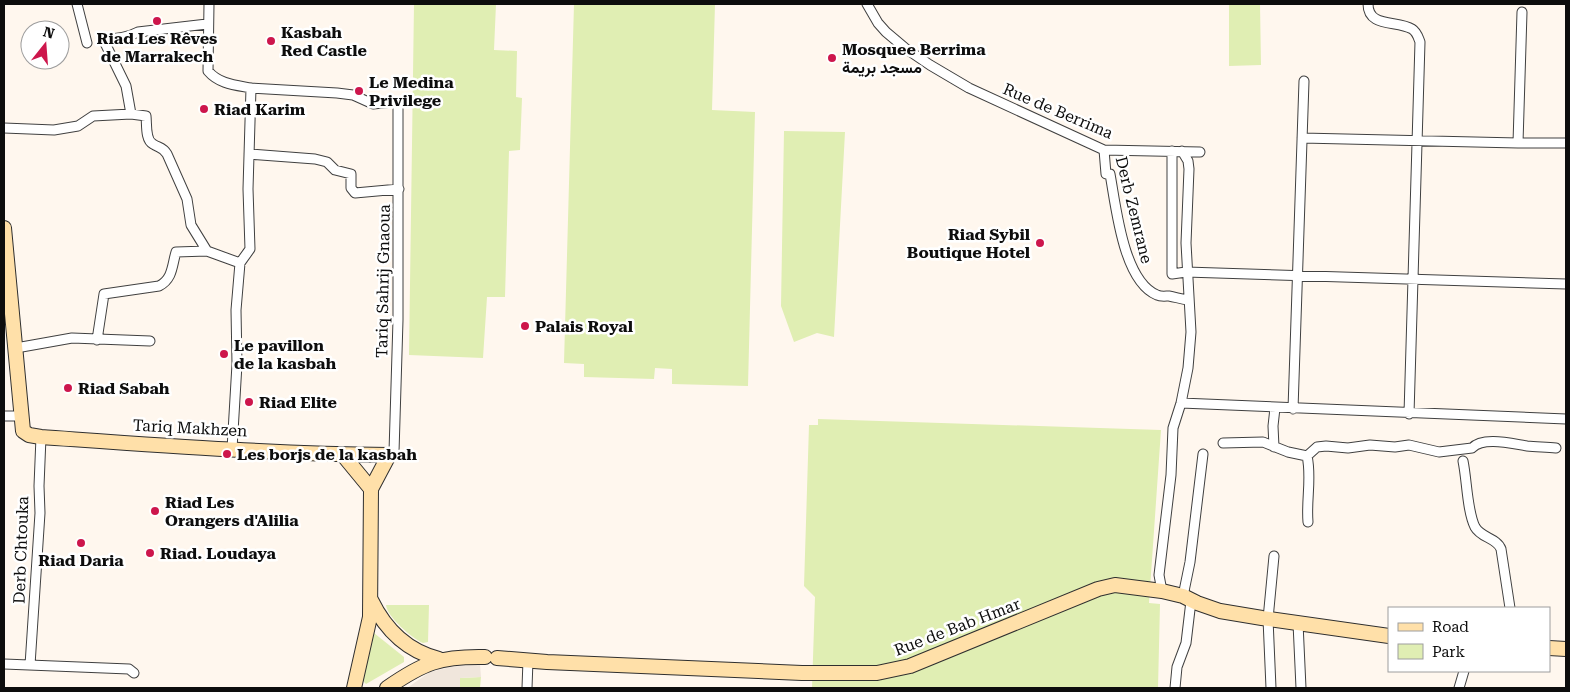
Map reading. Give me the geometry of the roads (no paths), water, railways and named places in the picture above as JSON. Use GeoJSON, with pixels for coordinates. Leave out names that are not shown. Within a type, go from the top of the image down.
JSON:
{"type":"FeatureCollection","features":[{"type":"Feature","properties":{"kind":"main road"},"geometry":{"type":"LineString","coordinates":[[4,228],[16,348],[20,416]]}},
{"type":"Feature","properties":{"kind":"main road","name":"Tariq Makhzen"},"geometry":{"type":"LineString","coordinates":[[20,416],[23,431],[29,435],[41,437],[343,455],[389,455]]}},
{"type":"Feature","properties":{"kind":"main road"},"geometry":{"type":"LineString","coordinates":[[343,455],[371,488]]}},
{"type":"Feature","properties":{"kind":"main road"},"geometry":{"type":"LineString","coordinates":[[354,688],[367,631],[371,600],[371,488],[389,455]]}},
{"type":"Feature","properties":{"kind":"main road","name":"Rue de Bab Hmar"},"geometry":{"type":"LineString","coordinates":[[439,659],[491,658],[802,673],[877,674],[910,666],[1098,589],[1115,585],[1162,591],[1220,611],[1388,636]]}},
{"type":"Feature","properties":{"kind":"main road"},"geometry":{"type":"LineString","coordinates":[[371,600],[382,621],[401,640],[419,652],[439,659]]}},
{"type":"Feature","properties":{"kind":"main road"},"geometry":{"type":"LineString","coordinates":[[1550,648],[1566,649]]}},
{"type":"Feature","properties":{"kind":"main road"},"geometry":{"type":"LineString","coordinates":[[387,688],[416,669],[439,659]]}},
{"type":"Feature","properties":{"kind":"street"},"geometry":{"type":"LineString","coordinates":[[77,4],[87,43]]}},
{"type":"Feature","properties":{"kind":"street"},"geometry":{"type":"LineString","coordinates":[[209,4],[207,24],[208,71],[214,78],[229,84],[251,88],[249,154],[250,249],[240,263],[236,310],[237,364],[232,449]]}},
{"type":"Feature","properties":{"kind":"street","name":"Rue de Berrima"},"geometry":{"type":"LineString","coordinates":[[867,4],[878,23],[886,32],[930,65],[969,88],[1104,150],[1200,152]]}},
{"type":"Feature","properties":{"kind":"street"},"geometry":{"type":"LineString","coordinates":[[1368,6],[1372,16],[1376,19],[1412,29],[1417,33],[1420,42],[1409,414]]}},
{"type":"Feature","properties":{"kind":"street"},"geometry":{"type":"LineString","coordinates":[[1518,143],[1522,12]]}},
{"type":"Feature","properties":{"kind":"street"},"geometry":{"type":"LineString","coordinates":[[131,114],[126,86],[103,39],[132,36],[138,32],[207,24]]}},
{"type":"Feature","properties":{"kind":"street"},"geometry":{"type":"LineString","coordinates":[[1293,408],[1304,81]]}},
{"type":"Feature","properties":{"kind":"street","name":"Tariq Sahrij Gnaoua"},"geometry":{"type":"LineString","coordinates":[[251,88],[343,93],[360,97],[373,104],[393,102],[398,105],[399,189],[394,452],[389,455]]}},
{"type":"Feature","properties":{"kind":"street"},"geometry":{"type":"LineString","coordinates":[[4,128],[54,130],[78,126],[93,116],[131,114],[146,116],[148,141],[163,149],[167,154],[186,199],[191,225],[206,251]]}},
{"type":"Feature","properties":{"kind":"street"},"geometry":{"type":"LineString","coordinates":[[1302,138],[1566,143]]}},
{"type":"Feature","properties":{"kind":"street","name":"Derb Zemrane"},"geometry":{"type":"LineString","coordinates":[[1104,150],[1106,174],[1110,174],[1118,217],[1129,261],[1134,272],[1141,282],[1158,295],[1188,300]]}},
{"type":"Feature","properties":{"kind":"street"},"geometry":{"type":"LineString","coordinates":[[1177,151],[1171,273],[1298,275],[1566,284]]}},
{"type":"Feature","properties":{"kind":"street"},"geometry":{"type":"LineString","coordinates":[[1162,591],[1159,575],[1171,475],[1173,428],[1181,403],[1189,359],[1190,332],[1186,272],[1189,169],[1188,161],[1177,151]]}},
{"type":"Feature","properties":{"kind":"street"},"geometry":{"type":"LineString","coordinates":[[249,154],[305,158],[327,162],[335,170],[351,174],[351,188],[355,193],[399,189]]}},
{"type":"Feature","properties":{"kind":"street"},"geometry":{"type":"LineString","coordinates":[[97,340],[104,294],[159,286],[166,282],[173,268],[176,252],[206,251],[240,263]]}},
{"type":"Feature","properties":{"kind":"street"},"geometry":{"type":"LineString","coordinates":[[16,348],[65,339],[150,341]]}},
{"type":"Feature","properties":{"kind":"street"},"geometry":{"type":"LineString","coordinates":[[1181,403],[1409,414],[1566,419]]}},
{"type":"Feature","properties":{"kind":"street"},"geometry":{"type":"LineString","coordinates":[[1274,408],[1274,447]]}},
{"type":"Feature","properties":{"kind":"street"},"geometry":{"type":"LineString","coordinates":[[4,416],[20,416]]}},
{"type":"Feature","properties":{"kind":"street","name":"Derb Chtouka"},"geometry":{"type":"LineString","coordinates":[[30,664],[40,513],[38,486],[41,437]]}},
{"type":"Feature","properties":{"kind":"street"},"geometry":{"type":"LineString","coordinates":[[1223,443],[1255,441],[1307,456]]}},
{"type":"Feature","properties":{"kind":"street"},"geometry":{"type":"LineString","coordinates":[[1307,456],[1317,447],[1326,446],[1348,448],[1370,445],[1396,447],[1409,445],[1439,452],[1472,448],[1482,442],[1501,442],[1556,448]]}},
{"type":"Feature","properties":{"kind":"street"},"geometry":{"type":"LineString","coordinates":[[1175,688],[1177,667],[1186,643],[1190,562],[1203,454]]}},
{"type":"Feature","properties":{"kind":"street"},"geometry":{"type":"LineString","coordinates":[[1307,456],[1309,464],[1308,522]]}},
{"type":"Feature","properties":{"kind":"street"},"geometry":{"type":"LineString","coordinates":[[1463,461],[1476,528],[1482,536],[1499,545],[1501,549],[1510,607]]}},
{"type":"Feature","properties":{"kind":"street"},"geometry":{"type":"LineString","coordinates":[[1271,688],[1268,619],[1274,556]]}},
{"type":"Feature","properties":{"kind":"street"},"geometry":{"type":"LineString","coordinates":[[1298,622],[1302,688]]}},
{"type":"Feature","properties":{"kind":"street"},"geometry":{"type":"LineString","coordinates":[[527,688],[528,660]]}},
{"type":"Feature","properties":{"kind":"street"},"geometry":{"type":"LineString","coordinates":[[4,664],[129,669],[134,672]]}},
{"type":"Feature","properties":{"kind":"street"},"geometry":{"type":"LineString","coordinates":[[1459,688],[1464,672]]}},
{"type":"Feature","properties":{"kind":"place","name":"Riad Les Rêves de Marrakech"},"geometry":{"type":"Point","coordinates":[157,21]}},
{"type":"Feature","properties":{"kind":"place","name":"Kasbah Red Castle"},"geometry":{"type":"Point","coordinates":[271,41]}},
{"type":"Feature","properties":{"kind":"place","name":"Mosquee Berrima مسجد بريمة"},"geometry":{"type":"Point","coordinates":[832,58]}},
{"type":"Feature","properties":{"kind":"place","name":"Le Medina Privilege"},"geometry":{"type":"Point","coordinates":[359,91]}},
{"type":"Feature","properties":{"kind":"place","name":"Riad Karim"},"geometry":{"type":"Point","coordinates":[204,109]}},
{"type":"Feature","properties":{"kind":"place","name":"Riad Sybil Boutique Hotel"},"geometry":{"type":"Point","coordinates":[1040,243]}},
{"type":"Feature","properties":{"kind":"place","name":"Palais Royal"},"geometry":{"type":"Point","coordinates":[525,326]}},
{"type":"Feature","properties":{"kind":"place","name":"Le pavillon de la kasbah"},"geometry":{"type":"Point","coordinates":[224,354]}},
{"type":"Feature","properties":{"kind":"place","name":"Riad Sabah"},"geometry":{"type":"Point","coordinates":[68,388]}},
{"type":"Feature","properties":{"kind":"place","name":"Riad Elite"},"geometry":{"type":"Point","coordinates":[249,402]}},
{"type":"Feature","properties":{"kind":"place","name":"Les borjs de la kasbah"},"geometry":{"type":"Point","coordinates":[227,454]}},
{"type":"Feature","properties":{"kind":"place","name":"Riad Les Orangers d'Alilia"},"geometry":{"type":"Point","coordinates":[155,511]}},
{"type":"Feature","properties":{"kind":"place","name":"Riad Daria"},"geometry":{"type":"Point","coordinates":[81,543]}},
{"type":"Feature","properties":{"kind":"place","name":"Riad. Loudaya"},"geometry":{"type":"Point","coordinates":[150,553]}}]}
